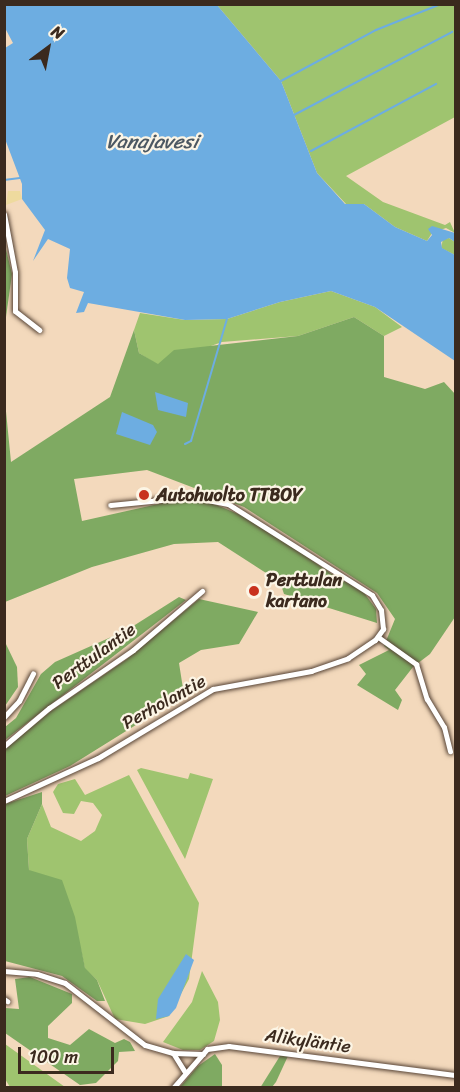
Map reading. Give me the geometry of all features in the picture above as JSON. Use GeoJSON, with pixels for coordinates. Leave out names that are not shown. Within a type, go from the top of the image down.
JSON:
{"type":"FeatureCollection","features":[{"type":"Feature","properties":{"kind":"street"},"geometry":{"type":"LineString","coordinates":[[4,214],[15,272],[15,311],[39,330]]}},
{"type":"Feature","properties":{"kind":"street"},"geometry":{"type":"LineString","coordinates":[[110,505],[191,497],[228,504],[362,587],[377,602],[382,620],[378,637],[416,664],[427,699],[444,727],[450,751]]}},
{"type":"Feature","properties":{"kind":"street","name":"Perttulantie"},"geometry":{"type":"LineString","coordinates":[[4,746],[49,708],[133,650],[202,591]]}},
{"type":"Feature","properties":{"kind":"street","name":"Perholantie"},"geometry":{"type":"LineString","coordinates":[[4,801],[98,758],[213,689],[311,671],[348,658],[378,637]]}},
{"type":"Feature","properties":{"kind":"street","name":"Perttulantie"},"geometry":{"type":"LineString","coordinates":[[4,717],[19,701],[33,673]]}},
{"type":"Feature","properties":{"kind":"street"},"geometry":{"type":"LineString","coordinates":[[4,971],[37,974],[65,983],[135,1039],[173,1053],[203,1054]]}},
{"type":"Feature","properties":{"kind":"street","name":"Alikyläntie"},"geometry":{"type":"LineString","coordinates":[[203,1054],[229,1046],[456,1075]]}},
{"type":"Feature","properties":{"kind":"street"},"geometry":{"type":"LineString","coordinates":[[173,1053],[185,1072]]}},
{"type":"Feature","properties":{"kind":"street"},"geometry":{"type":"LineString","coordinates":[[173,1088],[203,1054]]}},
{"type":"Feature","properties":{"kind":"green space"},"geometry":{"type":"Polygon","coordinates":[[[217,5],[455,5],[455,117],[346,176],[383,202],[445,225],[450,222],[455,233],[446,228],[432,233],[427,241],[395,227],[364,204],[346,204],[317,173],[281,81],[217,5]]]}},
{"type":"Feature","properties":{"kind":"green space"},"geometry":{"type":"Polygon","coordinates":[[[449,238],[455,242],[455,255],[441,248],[443,239],[449,238]]]}},
{"type":"Feature","properties":{"kind":"green space"},"geometry":{"type":"Polygon","coordinates":[[[4,245],[12,274],[5,324],[4,245]]]}},
{"type":"Feature","properties":{"kind":"green space"},"geometry":{"type":"Polygon","coordinates":[[[331,291],[375,307],[402,327],[384,336],[354,317],[298,336],[222,342],[158,365],[139,353],[134,330],[140,313],[185,320],[227,319],[280,302],[331,291]]]}},
{"type":"Feature","properties":{"kind":"green space"},"geometry":{"type":"Polygon","coordinates":[[[354,317],[384,336],[384,377],[425,389],[444,382],[455,394],[455,617],[430,654],[413,667],[395,690],[402,700],[398,710],[357,685],[366,674],[359,665],[389,650],[384,646],[395,619],[377,593],[244,507],[147,470],[74,479],[82,521],[176,500],[203,500],[257,522],[336,577],[362,590],[376,609],[377,623],[284,594],[280,582],[218,542],[174,544],[92,567],[5,602],[4,391],[11,462],[110,397],[134,330],[139,353],[158,364],[174,350],[298,336],[354,317]]]}},
{"type":"Feature","properties":{"kind":"green space"},"geometry":{"type":"Polygon","coordinates":[[[179,597],[186,600],[5,740],[5,727],[16,718],[41,674],[55,662],[127,630],[179,597]]]}},
{"type":"Feature","properties":{"kind":"green space"},"geometry":{"type":"Polygon","coordinates":[[[199,599],[258,612],[239,644],[201,650],[179,663],[184,695],[70,766],[5,796],[4,750],[51,711],[127,659],[199,599]]]}},
{"type":"Feature","properties":{"kind":"green space"},"geometry":{"type":"Polygon","coordinates":[[[4,640],[17,667],[18,687],[5,706],[4,640]]]}},
{"type":"Feature","properties":{"kind":"green space"},"geometry":{"type":"Polygon","coordinates":[[[141,768],[188,779],[190,773],[213,779],[185,859],[137,770],[141,768]]]}},
{"type":"Feature","properties":{"kind":"green space"},"geometry":{"type":"Polygon","coordinates":[[[129,775],[199,903],[189,979],[169,1016],[145,1024],[115,1019],[97,980],[85,969],[81,950],[29,870],[27,839],[42,804],[51,827],[81,841],[95,831],[102,815],[93,803],[81,801],[74,814],[63,813],[53,792],[58,784],[75,779],[85,795],[129,775]]]}},
{"type":"Feature","properties":{"kind":"green space"},"geometry":{"type":"Polygon","coordinates":[[[42,792],[42,804],[27,839],[29,870],[62,880],[75,917],[85,968],[97,980],[105,1001],[97,1001],[62,976],[5,961],[5,804],[42,792]]]}},
{"type":"Feature","properties":{"kind":"green space"},"geometry":{"type":"Polygon","coordinates":[[[202,971],[218,1002],[220,1020],[214,1041],[200,1050],[183,1050],[163,1042],[192,1002],[202,971]]]}},
{"type":"Feature","properties":{"kind":"green space"},"geometry":{"type":"Polygon","coordinates":[[[30,977],[72,994],[72,1003],[48,1026],[48,1038],[70,1045],[89,1029],[115,1043],[124,1039],[130,1042],[135,1051],[119,1052],[118,1061],[96,1083],[80,1085],[5,1033],[5,1008],[19,1009],[15,979],[30,977]]]}},
{"type":"Feature","properties":{"kind":"green space"},"geometry":{"type":"Polygon","coordinates":[[[4,1044],[65,1087],[10,1087],[5,1079],[4,1044]]]}},
{"type":"Feature","properties":{"kind":"green space"},"geometry":{"type":"Polygon","coordinates":[[[215,1054],[222,1065],[222,1087],[180,1087],[198,1066],[215,1054]]]}},
{"type":"Feature","properties":{"kind":"green space"},"geometry":{"type":"Polygon","coordinates":[[[280,1056],[288,1056],[276,1082],[272,1087],[260,1088],[280,1056]]]}},
{"type":"Feature","properties":{"kind":"sand"},"geometry":{"type":"Polygon","coordinates":[[[8,191],[20,191],[22,199],[6,205],[8,191]]]}},
{"type":"Feature","properties":{"kind":"water","name":"Vanajavesi"},"geometry":{"type":"Polygon","coordinates":[[[4,5],[217,5],[281,81],[317,173],[345,204],[364,204],[395,227],[427,241],[432,235],[428,229],[432,226],[455,233],[455,242],[449,238],[441,242],[442,248],[455,255],[455,361],[375,307],[331,291],[280,302],[227,319],[185,320],[88,303],[84,312],[76,313],[84,292],[70,288],[67,278],[70,249],[48,239],[33,261],[45,230],[22,199],[22,184],[5,139],[5,48],[13,43],[5,28],[4,5]]]}},
{"type":"Feature","properties":{"kind":"water"},"geometry":{"type":"Polygon","coordinates":[[[155,392],[188,403],[186,417],[158,410],[155,392]]]}},
{"type":"Feature","properties":{"kind":"water"},"geometry":{"type":"Polygon","coordinates":[[[122,412],[153,425],[157,432],[150,445],[116,434],[122,412]]]}},
{"type":"Feature","properties":{"kind":"water"},"geometry":{"type":"Polygon","coordinates":[[[186,954],[194,960],[176,1008],[169,1016],[156,1019],[158,999],[186,954]]]}},
{"type":"Feature","properties":{"kind":"waterway"},"geometry":{"type":"LineString","coordinates":[[281,81],[376,30],[441,4]]}},
{"type":"Feature","properties":{"kind":"waterway"},"geometry":{"type":"LineString","coordinates":[[292,116],[452,32]]}},
{"type":"Feature","properties":{"kind":"waterway"},"geometry":{"type":"LineString","coordinates":[[311,151],[436,84]]}},
{"type":"Feature","properties":{"kind":"waterway"},"geometry":{"type":"LineString","coordinates":[[4,180],[20,178]]}},
{"type":"Feature","properties":{"kind":"waterway"},"geometry":{"type":"LineString","coordinates":[[185,444],[191,441],[227,319]]}},
{"type":"Feature","properties":{"kind":"place","name":"Autohuolto TTBOY"},"geometry":{"type":"Point","coordinates":[144,495]}},
{"type":"Feature","properties":{"kind":"place","name":"Perttulan kartano"},"geometry":{"type":"Point","coordinates":[254,591]}}]}
